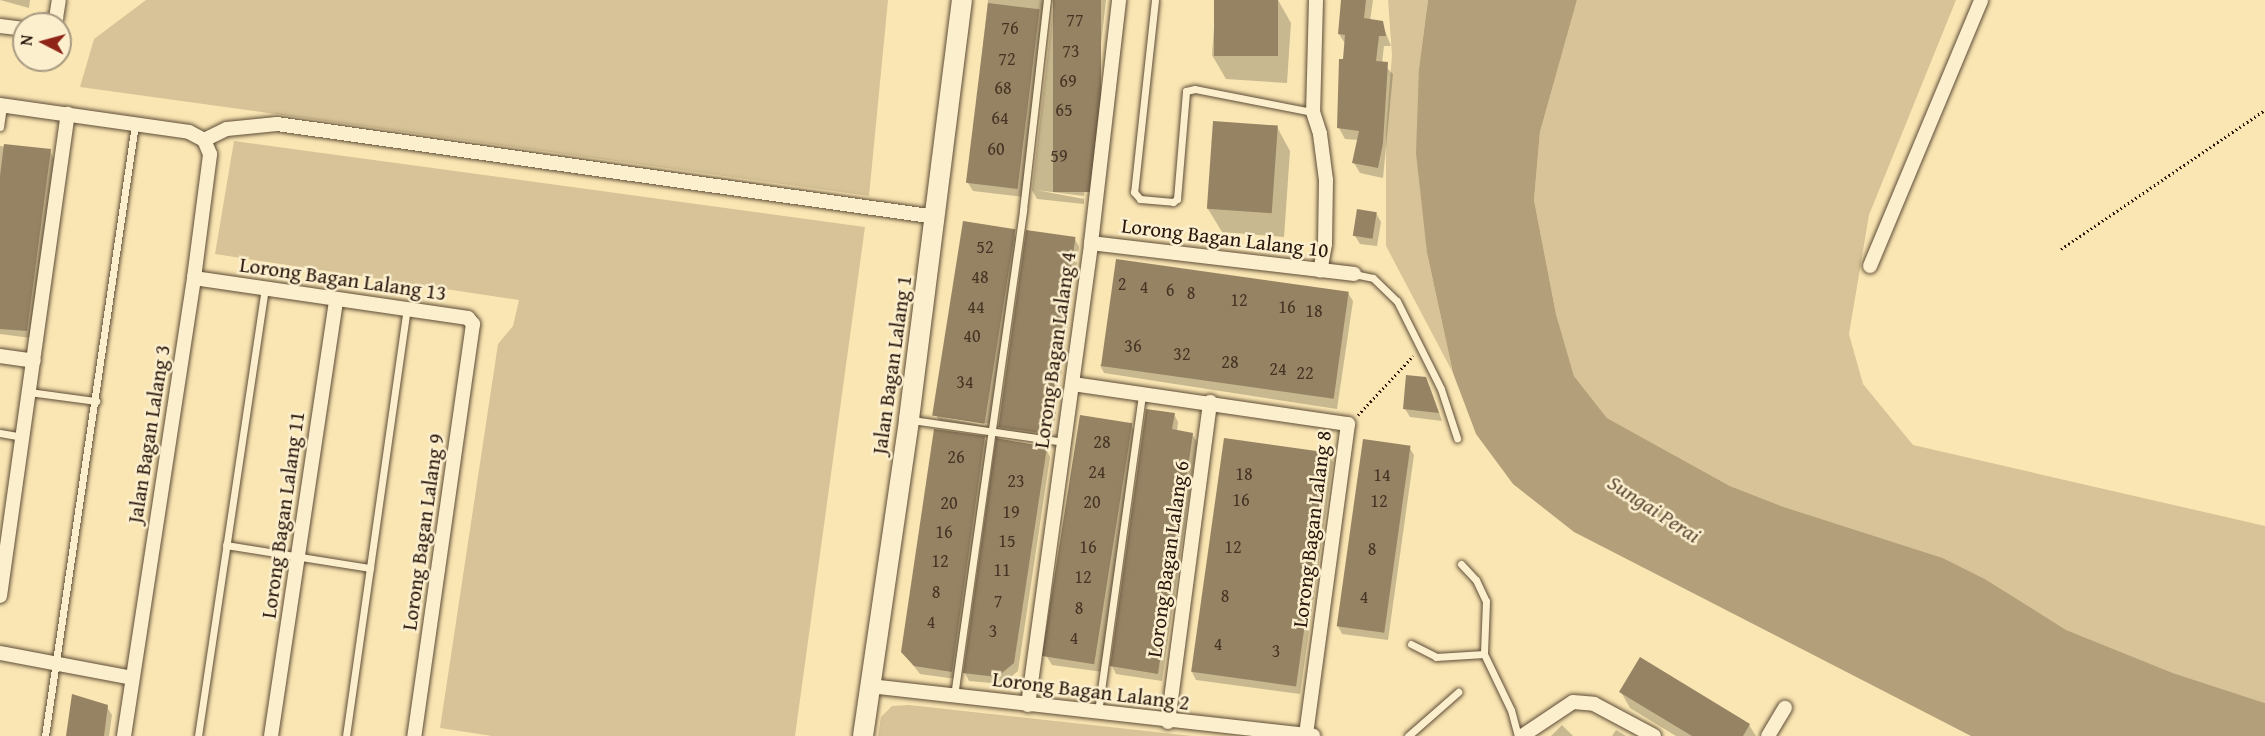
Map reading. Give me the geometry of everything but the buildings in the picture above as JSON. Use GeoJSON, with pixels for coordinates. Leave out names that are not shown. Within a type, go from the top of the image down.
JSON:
{"type":"FeatureCollection","features":[{"type":"Feature","properties":{"kind":"main road","name":"Jalan Bagan Lalang 1"},"geometry":{"type":"LineString","coordinates":[[863,736],[909,419],[962,0]]}},
{"type":"Feature","properties":{"kind":"street","name":"Lorong Bagan Lalang 4"},"geometry":{"type":"LineString","coordinates":[[1028,705],[1073,384],[1119,0]]}},
{"type":"Feature","properties":{"kind":"street"},"geometry":{"type":"LineString","coordinates":[[1316,0],[1313,112],[1320,134],[1326,180],[1325,244],[1320,271]]}},
{"type":"Feature","properties":{"kind":"street"},"geometry":{"type":"LineString","coordinates":[[1870,266],[1981,0]]}},
{"type":"Feature","properties":{"kind":"street"},"geometry":{"type":"LineString","coordinates":[[2,105],[189,132],[204,140],[227,129],[277,124],[936,217]]}},
{"type":"Feature","properties":{"kind":"street"},"geometry":{"type":"LineString","coordinates":[[0,596],[6,511],[22,437],[34,361],[68,114]]}},
{"type":"Feature","properties":{"kind":"street","name":"Jalan Bagan Lalang 3"},"geometry":{"type":"LineString","coordinates":[[124,736],[194,278],[210,154],[204,140]]}},
{"type":"Feature","properties":{"kind":"street","name":"Lorong Bagan Lalang 10"},"geometry":{"type":"LineString","coordinates":[[1091,243],[1354,274]]}},
{"type":"Feature","properties":{"kind":"street","name":"Lorong Bagan Lalang 13"},"geometry":{"type":"LineString","coordinates":[[194,278],[468,318],[474,334]]}},
{"type":"Feature","properties":{"kind":"street","name":"Lorong Bagan Lalang 11"},"geometry":{"type":"LineString","coordinates":[[271,736],[336,300]]}},
{"type":"Feature","properties":{"kind":"street","name":"Lorong Bagan Lalang 9"},"geometry":{"type":"LineString","coordinates":[[414,736],[474,334]]}},
{"type":"Feature","properties":{"kind":"street"},"geometry":{"type":"LineString","coordinates":[[0,356],[34,361]]}},
{"type":"Feature","properties":{"kind":"street","name":"Lorong Bagan Lalang 8"},"geometry":{"type":"LineString","coordinates":[[1073,384],[1210,402],[1348,424],[1309,735]]}},
{"type":"Feature","properties":{"kind":"street","name":"Lorong Bagan Lalang 6"},"geometry":{"type":"LineString","coordinates":[[1168,722],[1210,402]]}},
{"type":"Feature","properties":{"kind":"street"},"geometry":{"type":"LineString","coordinates":[[0,653],[132,678]]}},
{"type":"Feature","properties":{"kind":"street","name":"Lorong Bagan Lalang 2"},"geometry":{"type":"LineString","coordinates":[[870,686],[1168,722],[1309,735]]}},
{"type":"Feature","properties":{"kind":"street"},"geometry":{"type":"LineString","coordinates":[[1520,736],[1573,702],[1594,704],[1654,736]]}},
{"type":"Feature","properties":{"kind":"street"},"geometry":{"type":"LineString","coordinates":[[1768,736],[1785,708]]}},
{"type":"Feature","properties":{"kind":"lane"},"geometry":{"type":"LineString","coordinates":[[954,696],[1023,210],[1047,0]]}},
{"type":"Feature","properties":{"kind":"lane"},"geometry":{"type":"LineString","coordinates":[[1155,0],[1134,192],[1140,199],[1173,202],[1177,199],[1186,91],[1195,89],[1313,112]]}},
{"type":"Feature","properties":{"kind":"lane"},"geometry":{"type":"LineString","coordinates":[[0,127],[2,105]]}},
{"type":"Feature","properties":{"kind":"lane"},"geometry":{"type":"LineString","coordinates":[[45,736],[135,124]]}},
{"type":"Feature","properties":{"kind":"lane"},"geometry":{"type":"LineString","coordinates":[[1354,274],[1374,278],[1387,287],[1441,389],[1457,438]]}},
{"type":"Feature","properties":{"kind":"lane"},"geometry":{"type":"LineString","coordinates":[[198,736],[265,288]]}},
{"type":"Feature","properties":{"kind":"lane"},"geometry":{"type":"LineString","coordinates":[[346,736],[407,309]]}},
{"type":"Feature","properties":{"kind":"lane"},"geometry":{"type":"LineString","coordinates":[[29,392],[96,401]]}},
{"type":"Feature","properties":{"kind":"lane"},"geometry":{"type":"LineString","coordinates":[[1098,714],[1142,393]]}},
{"type":"Feature","properties":{"kind":"lane"},"geometry":{"type":"LineString","coordinates":[[909,419],[1064,442]]}},
{"type":"Feature","properties":{"kind":"lane"},"geometry":{"type":"LineString","coordinates":[[0,433],[22,437]]}},
{"type":"Feature","properties":{"kind":"lane"},"geometry":{"type":"LineString","coordinates":[[226,545],[370,568]]}},
{"type":"Feature","properties":{"kind":"lane"},"geometry":{"type":"LineString","coordinates":[[1461,564],[1476,580],[1486,602],[1484,654],[1511,710],[1520,736]]}},
{"type":"Feature","properties":{"kind":"lane"},"geometry":{"type":"LineString","coordinates":[[1411,645],[1436,657],[1484,654]]}},
{"type":"Feature","properties":{"kind":"lane"},"geometry":{"type":"LineString","coordinates":[[1408,736],[1458,692]]}},
{"type":"Feature","properties":{"kind":"path"},"geometry":{"type":"LineString","coordinates":[[2061,249],[2265,110]]}},
{"type":"Feature","properties":{"kind":"path"},"geometry":{"type":"LineString","coordinates":[[1348,424],[1400,374],[1419,349]]}},
{"type":"Feature","properties":{"kind":"shaded area"},"geometry":{"type":"Polygon","coordinates":[[[146,0],[888,0],[869,196],[80,87],[94,39],[146,0]]]}},
{"type":"Feature","properties":{"kind":"shaded area"},"geometry":{"type":"Polygon","coordinates":[[[1388,0],[1428,0],[1419,68],[1427,253],[1453,373],[1386,246],[1386,133],[1392,55],[1388,0]]]}},
{"type":"Feature","properties":{"kind":"shaded area"},"geometry":{"type":"Polygon","coordinates":[[[1577,0],[1956,0],[1869,215],[1849,334],[1863,384],[1913,445],[2265,526],[2265,703],[2173,673],[2065,630],[1985,579],[1943,558],[1781,506],[1730,486],[1607,418],[1574,376],[1556,314],[1534,200],[1540,132],[1577,0]]]}},
{"type":"Feature","properties":{"kind":"shaded area"},"geometry":{"type":"Polygon","coordinates":[[[234,141],[865,227],[795,736],[492,736],[440,728],[498,344],[513,326],[519,300],[215,254],[234,141]]]}},
{"type":"Feature","properties":{"kind":"shaded area"},"geometry":{"type":"Polygon","coordinates":[[[909,705],[1192,736],[878,736],[881,717],[892,706],[909,705]]]}},
{"type":"Feature","properties":{"kind":"water","name":"Sungai Perai"},"geometry":{"type":"Polygon","coordinates":[[[1428,0],[1577,0],[1540,132],[1534,200],[1556,314],[1574,376],[1607,418],[1730,486],[1781,506],[1943,558],[1985,579],[2066,630],[2173,673],[2265,703],[2265,736],[1971,736],[1574,532],[1513,484],[1476,434],[1453,373],[1427,253],[1416,153],[1419,68],[1428,0]]]}}]}
